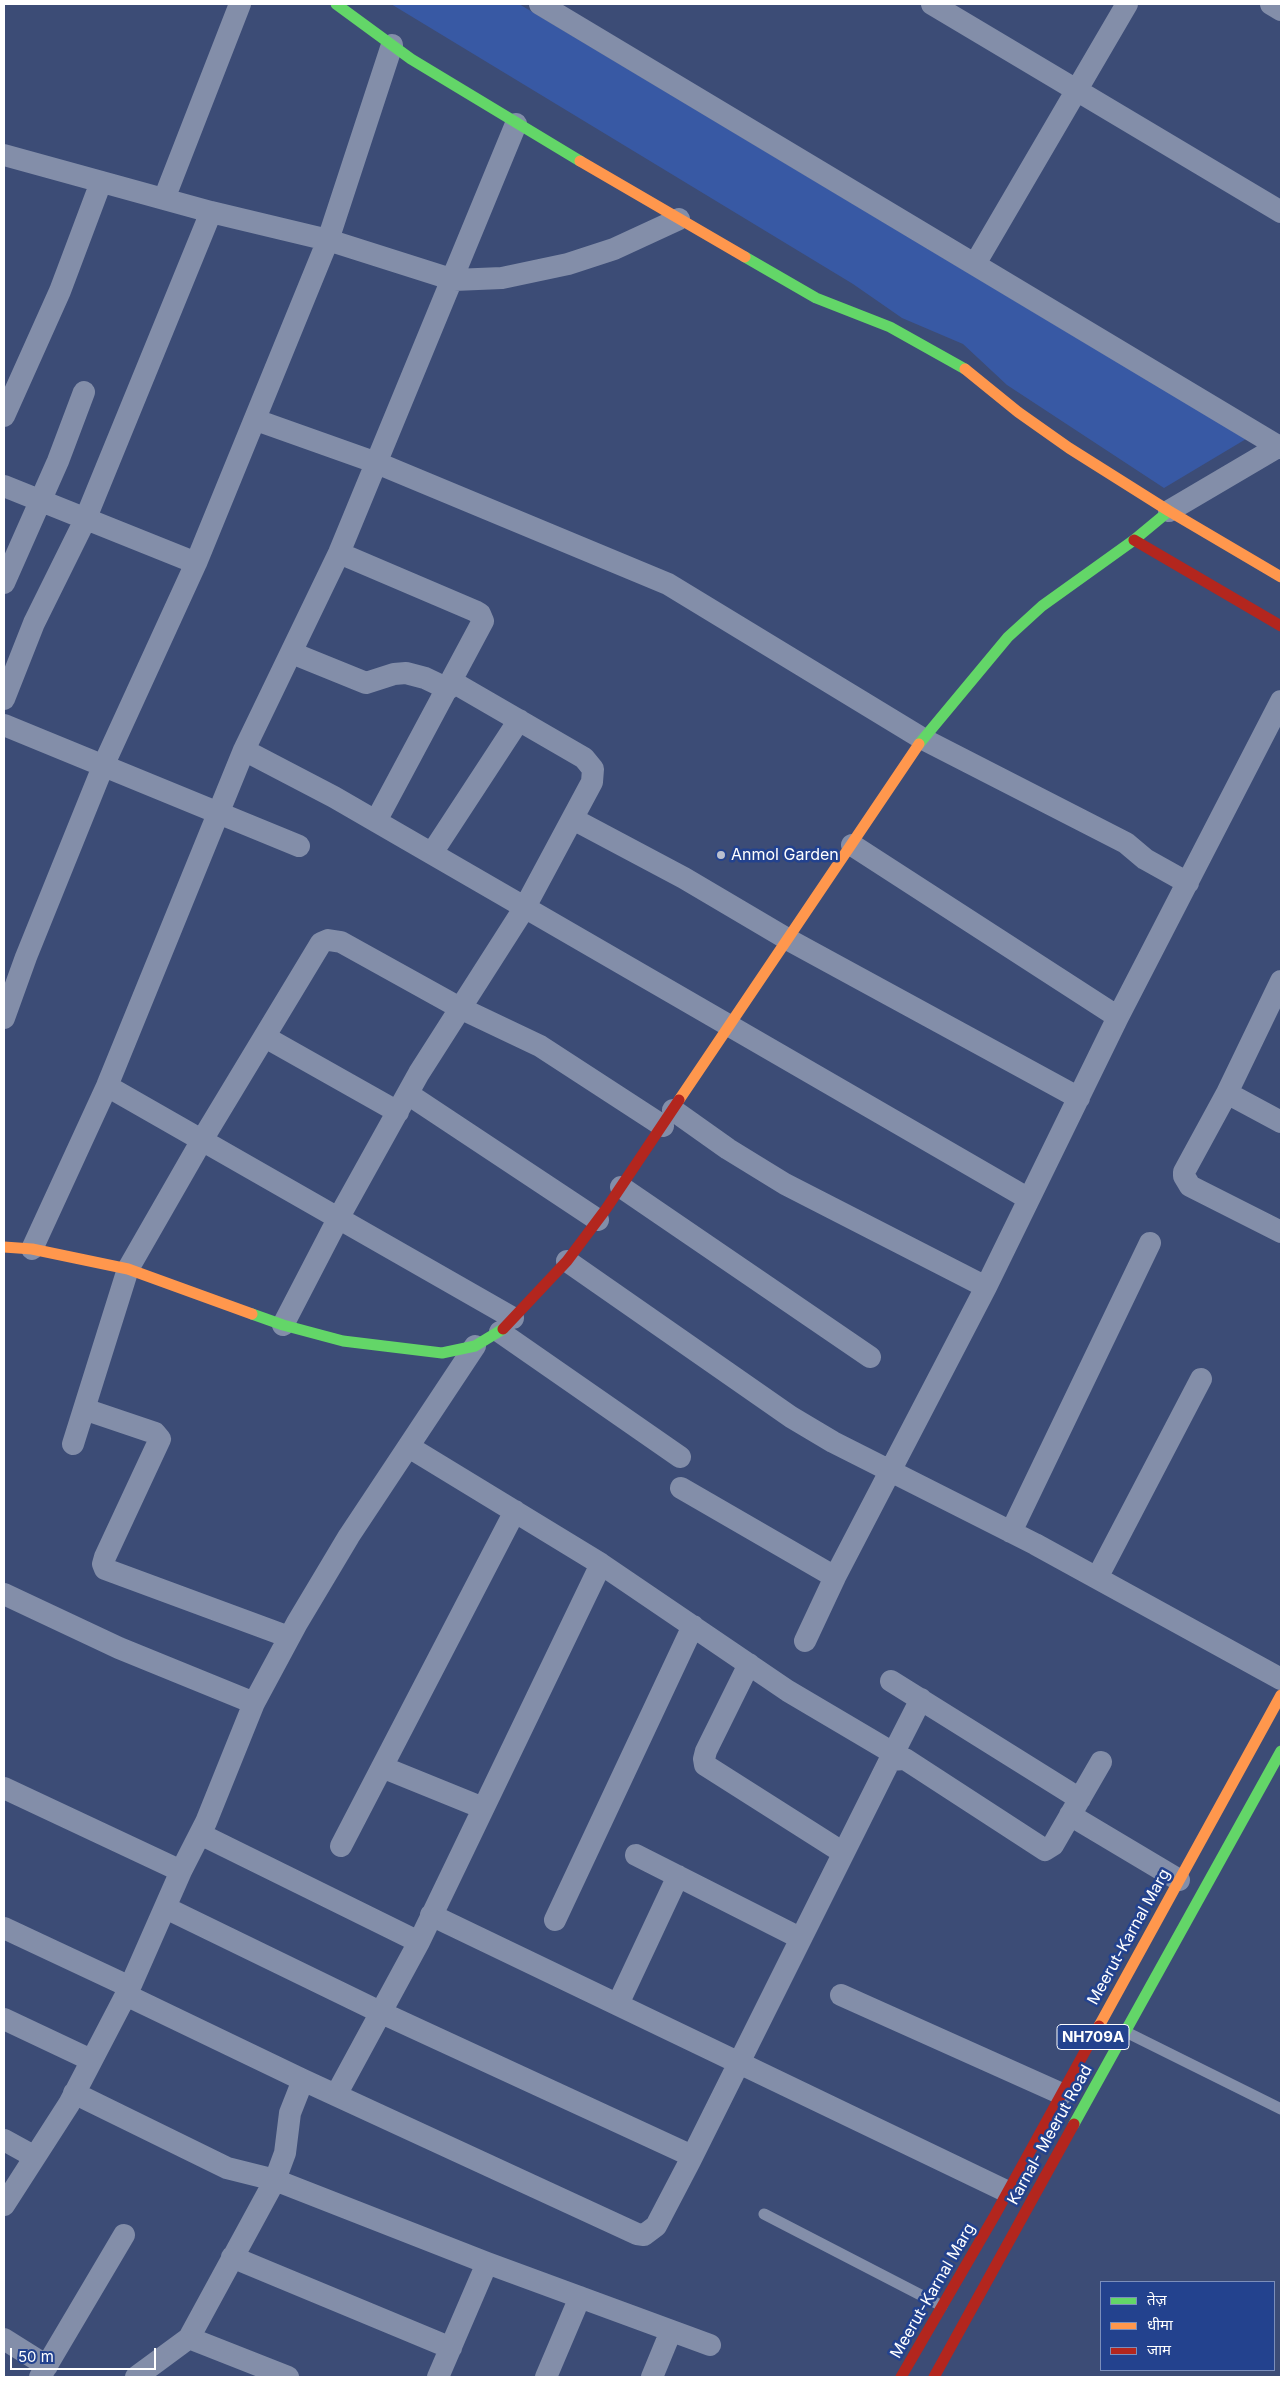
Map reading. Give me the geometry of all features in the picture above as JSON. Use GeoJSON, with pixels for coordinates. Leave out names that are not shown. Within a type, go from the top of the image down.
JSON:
{"type":"FeatureCollection","features":[{"type":"Feature","properties":{"kind":"main road"},"geometry":{"type":"LineString","coordinates":[[336,4],[392,45],[516,124],[679,219],[816,298],[890,327],[949,358],[1032,422],[1169,511],[1281,577]]}},
{"type":"Feature","properties":{"kind":"main road"},"geometry":{"type":"LineString","coordinates":[[4,1247],[32,1249],[128,1269],[283,1324],[343,1341],[442,1353],[476,1346],[507,1325],[567,1261],[598,1220],[923,738],[1008,637],[1042,606],[1134,540],[1169,511]]}},
{"type":"Feature","properties":{"kind":"main road"},"geometry":{"type":"LineString","coordinates":[[1134,540],[1281,626]]}},
{"type":"Feature","properties":{"kind":"main road","name":"Meerut-Karnal Marg"},"geometry":{"type":"LineString","coordinates":[[901,2377],[1008,2192],[1281,1695]]}},
{"type":"Feature","properties":{"kind":"main road","name":"Karnal- Meerut Road"},"geometry":{"type":"LineString","coordinates":[[934,2377],[1281,1753]]}},
{"type":"Feature","properties":{"kind":"street"},"geometry":{"type":"LineString","coordinates":[[164,200],[240,4]]}},
{"type":"Feature","properties":{"kind":"street"},"geometry":{"type":"LineString","coordinates":[[540,4],[1280,447],[1169,511]]}},
{"type":"Feature","properties":{"kind":"street"},"geometry":{"type":"LineString","coordinates":[[932,4],[955,10],[1076,90],[1281,212]]}},
{"type":"Feature","properties":{"kind":"street"},"geometry":{"type":"LineString","coordinates":[[975,264],[1126,4]]}},
{"type":"Feature","properties":{"kind":"street"},"geometry":{"type":"LineString","coordinates":[[1271,4],[1281,10]]}},
{"type":"Feature","properties":{"kind":"street"},"geometry":{"type":"LineString","coordinates":[[4,1018],[30,947],[104,764],[196,563],[328,240],[392,45]]}},
{"type":"Feature","properties":{"kind":"street"},"geometry":{"type":"LineString","coordinates":[[32,1249],[107,1086],[244,750],[339,553],[454,280],[516,124]]}},
{"type":"Feature","properties":{"kind":"street"},"geometry":{"type":"LineString","coordinates":[[4,155],[164,200],[328,240],[454,280],[502,278],[568,264],[607,252],[679,219]]}},
{"type":"Feature","properties":{"kind":"street"},"geometry":{"type":"LineString","coordinates":[[4,416],[60,291],[101,182]]}},
{"type":"Feature","properties":{"kind":"street"},"geometry":{"type":"LineString","coordinates":[[4,699],[34,623],[85,520],[211,212]]}},
{"type":"Feature","properties":{"kind":"street"},"geometry":{"type":"LineString","coordinates":[[4,583],[41,500],[84,392]]}},
{"type":"Feature","properties":{"kind":"street"},"geometry":{"type":"LineString","coordinates":[[256,420],[377,463],[668,584],[923,738],[1126,843],[1145,860],[1188,883]]}},
{"type":"Feature","properties":{"kind":"street"},"geometry":{"type":"LineString","coordinates":[[4,486],[196,563]]}},
{"type":"Feature","properties":{"kind":"street"},"geometry":{"type":"LineString","coordinates":[[339,553],[480,614],[483,621],[376,821]]}},
{"type":"Feature","properties":{"kind":"street"},"geometry":{"type":"LineString","coordinates":[[283,1324],[338,1217],[403,1103],[524,906],[573,819],[592,782],[594,774],[590,762],[519,720],[450,685],[406,673],[394,674],[366,683],[292,653]]}},
{"type":"Feature","properties":{"kind":"street"},"geometry":{"type":"LineString","coordinates":[[805,1641],[835,1577],[892,1472],[986,1286],[1118,1017],[1281,701]]}},
{"type":"Feature","properties":{"kind":"street"},"geometry":{"type":"LineString","coordinates":[[432,853],[519,720]]}},
{"type":"Feature","properties":{"kind":"street"},"geometry":{"type":"LineString","coordinates":[[4,725],[104,764],[299,846]]}},
{"type":"Feature","properties":{"kind":"street"},"geometry":{"type":"LineString","coordinates":[[244,750],[432,853],[1029,1200]]}},
{"type":"Feature","properties":{"kind":"street"},"geometry":{"type":"LineString","coordinates":[[573,819],[684,878],[788,940],[802,945],[1079,1098]]}},
{"type":"Feature","properties":{"kind":"street"},"geometry":{"type":"LineString","coordinates":[[852,845],[1118,1017]]}},
{"type":"Feature","properties":{"kind":"street"},"geometry":{"type":"LineString","coordinates":[[73,1444],[128,1269],[202,1140],[317,949],[328,940],[341,942],[460,1008],[540,1046],[668,1118],[728,1149],[785,1184],[986,1286]]}},
{"type":"Feature","properties":{"kind":"street"},"geometry":{"type":"LineString","coordinates":[[1281,981],[1227,1093],[1184,1172],[1186,1181],[1190,1186],[1281,1232]]}},
{"type":"Feature","properties":{"kind":"street"},"geometry":{"type":"LineString","coordinates":[[265,1037],[403,1103],[598,1220]]}},
{"type":"Feature","properties":{"kind":"street"},"geometry":{"type":"LineString","coordinates":[[107,1086],[338,1217],[507,1325],[680,1457]]}},
{"type":"Feature","properties":{"kind":"street"},"geometry":{"type":"LineString","coordinates":[[1227,1093],[1281,1122]]}},
{"type":"Feature","properties":{"kind":"street"},"geometry":{"type":"LineString","coordinates":[[622,1187],[870,1357]]}},
{"type":"Feature","properties":{"kind":"street"},"geometry":{"type":"LineString","coordinates":[[1010,1532],[1150,1243]]}},
{"type":"Feature","properties":{"kind":"street"},"geometry":{"type":"LineString","coordinates":[[567,1261],[791,1417],[833,1442],[1097,1578],[1281,1679]]}},
{"type":"Feature","properties":{"kind":"street"},"geometry":{"type":"LineString","coordinates":[[4,2205],[74,2093],[128,1991],[200,1834],[254,1703],[289,1638],[349,1536],[476,1346]]}},
{"type":"Feature","properties":{"kind":"street"},"geometry":{"type":"LineString","coordinates":[[1097,1578],[1202,1379]]}},
{"type":"Feature","properties":{"kind":"street"},"geometry":{"type":"LineString","coordinates":[[84,1408],[155,1433],[160,1439],[105,1557],[104,1569],[289,1638]]}},
{"type":"Feature","properties":{"kind":"street"},"geometry":{"type":"LineString","coordinates":[[409,1447],[601,1564],[788,1691],[891,1756],[904,1759],[1045,1850],[1053,1845],[1101,1762]]}},
{"type":"Feature","properties":{"kind":"street"},"geometry":{"type":"LineString","coordinates":[[681,1488],[835,1577]]}},
{"type":"Feature","properties":{"kind":"street"},"geometry":{"type":"LineString","coordinates":[[341,1846],[515,1511]]}},
{"type":"Feature","properties":{"kind":"street"},"geometry":{"type":"LineString","coordinates":[[336,2095],[419,1942],[601,1564]]}},
{"type":"Feature","properties":{"kind":"street"},"geometry":{"type":"LineString","coordinates":[[4,1594],[119,1648],[254,1703]]}},
{"type":"Feature","properties":{"kind":"street"},"geometry":{"type":"LineString","coordinates":[[554,1920],[693,1626]]}},
{"type":"Feature","properties":{"kind":"street"},"geometry":{"type":"LineString","coordinates":[[749,1664],[706,1751],[704,1758],[706,1765],[842,1852]]}},
{"type":"Feature","properties":{"kind":"street"},"geometry":{"type":"LineString","coordinates":[[892,1681],[921,1699],[1180,1880]]}},
{"type":"Feature","properties":{"kind":"street"},"geometry":{"type":"LineString","coordinates":[[4,1928],[303,2080],[637,2234],[649,2233],[656,2226],[740,2062],[842,1852],[921,1699]]}},
{"type":"Feature","properties":{"kind":"street"},"geometry":{"type":"LineString","coordinates":[[382,1767],[483,1808]]}},
{"type":"Feature","properties":{"kind":"street"},"geometry":{"type":"LineString","coordinates":[[4,1788],[182,1871]]}},
{"type":"Feature","properties":{"kind":"street"},"geometry":{"type":"LineString","coordinates":[[200,1834],[419,1942]]}},
{"type":"Feature","properties":{"kind":"street"},"geometry":{"type":"LineString","coordinates":[[636,1855],[800,1938]]}},
{"type":"Feature","properties":{"kind":"street"},"geometry":{"type":"LineString","coordinates":[[618,2004],[678,1876]]}},
{"type":"Feature","properties":{"kind":"street"},"geometry":{"type":"LineString","coordinates":[[166,1908],[382,2012],[692,2156]]}},
{"type":"Feature","properties":{"kind":"street"},"geometry":{"type":"LineString","coordinates":[[431,1915],[1008,2192]]}},
{"type":"Feature","properties":{"kind":"street"},"geometry":{"type":"LineString","coordinates":[[841,1995],[1062,2094]]}},
{"type":"Feature","properties":{"kind":"street"},"geometry":{"type":"LineString","coordinates":[[4,2019],[92,2060]]}},
{"type":"Feature","properties":{"kind":"street"},"geometry":{"type":"LineString","coordinates":[[136,2377],[189,2338],[275,2180],[285,2153],[290,2113],[303,2080]]}},
{"type":"Feature","properties":{"kind":"street"},"geometry":{"type":"LineString","coordinates":[[74,2093],[227,2168],[275,2180],[487,2263],[710,2346]]}},
{"type":"Feature","properties":{"kind":"street"},"geometry":{"type":"LineString","coordinates":[[4,2140],[35,2158]]}},
{"type":"Feature","properties":{"kind":"street"},"geometry":{"type":"LineString","coordinates":[[4,2339],[44,2372],[124,2235]]}},
{"type":"Feature","properties":{"kind":"street"},"geometry":{"type":"LineString","coordinates":[[232,2257],[451,2348]]}},
{"type":"Feature","properties":{"kind":"street"},"geometry":{"type":"LineString","coordinates":[[438,2377],[487,2263]]}},
{"type":"Feature","properties":{"kind":"street"},"geometry":{"type":"LineString","coordinates":[[546,2377],[580,2297]]}},
{"type":"Feature","properties":{"kind":"street"},"geometry":{"type":"LineString","coordinates":[[652,2377],[671,2331]]}},
{"type":"Feature","properties":{"kind":"street"},"geometry":{"type":"LineString","coordinates":[[189,2338],[288,2377]]}},
{"type":"Feature","properties":{"kind":"lane"},"geometry":{"type":"LineString","coordinates":[[1126,2032],[1281,2109]]}},
{"type":"Feature","properties":{"kind":"lane"},"geometry":{"type":"LineString","coordinates":[[764,2214],[942,2306]]}},
{"type":"Feature","properties":{"kind":"shaded area"},"geometry":{"type":"Polygon","coordinates":[[[391,4],[519,4],[1246,439],[1164,488],[1007,385],[963,344],[902,318],[853,284],[391,4]]]}},
{"type":"Feature","properties":{"kind":"traffic: fast"},"geometry":{"type":"LineString","coordinates":[[336,4],[411,59],[580,161]]}},
{"type":"Feature","properties":{"kind":"traffic: fast"},"geometry":{"type":"LineString","coordinates":[[745,257],[816,298],[890,327],[965,369]]}},
{"type":"Feature","properties":{"kind":"traffic: fast"},"geometry":{"type":"LineString","coordinates":[[919,744],[1008,637],[1042,606],[1134,540],[1169,511]]}},
{"type":"Feature","properties":{"kind":"traffic: fast"},"geometry":{"type":"LineString","coordinates":[[252,1314],[283,1325],[343,1341],[442,1353],[475,1346],[503,1329]]}},
{"type":"Feature","properties":{"kind":"traffic: fast"},"geometry":{"type":"LineString","coordinates":[[1074,2124],[1281,1751]]}},
{"type":"Feature","properties":{"kind":"traffic: slow"},"geometry":{"type":"LineString","coordinates":[[580,161],[745,257]]}},
{"type":"Feature","properties":{"kind":"traffic: slow"},"geometry":{"type":"LineString","coordinates":[[965,369],[1018,412],[1069,448],[1169,511],[1281,577]]}},
{"type":"Feature","properties":{"kind":"traffic: slow"},"geometry":{"type":"LineString","coordinates":[[679,1100],[919,744]]}},
{"type":"Feature","properties":{"kind":"traffic: slow"},"geometry":{"type":"LineString","coordinates":[[4,1247],[32,1249],[128,1269],[252,1314]]}},
{"type":"Feature","properties":{"kind":"traffic: slow"},"geometry":{"type":"LineString","coordinates":[[1099,2026],[1281,1695]]}},
{"type":"Feature","properties":{"kind":"traffic: jam"},"geometry":{"type":"LineString","coordinates":[[1134,540],[1281,626]]}},
{"type":"Feature","properties":{"kind":"traffic: jam"},"geometry":{"type":"LineString","coordinates":[[503,1329],[567,1261],[606,1209],[679,1100]]}},
{"type":"Feature","properties":{"kind":"traffic: jam"},"geometry":{"type":"LineString","coordinates":[[901,2377],[995,2215],[1099,2026]]}},
{"type":"Feature","properties":{"kind":"traffic: jam"},"geometry":{"type":"LineString","coordinates":[[934,2377],[1074,2124]]}},
{"type":"Feature","properties":{"kind":"place","name":"Anmol Garden"},"geometry":{"type":"Point","coordinates":[721,855]}}]}
